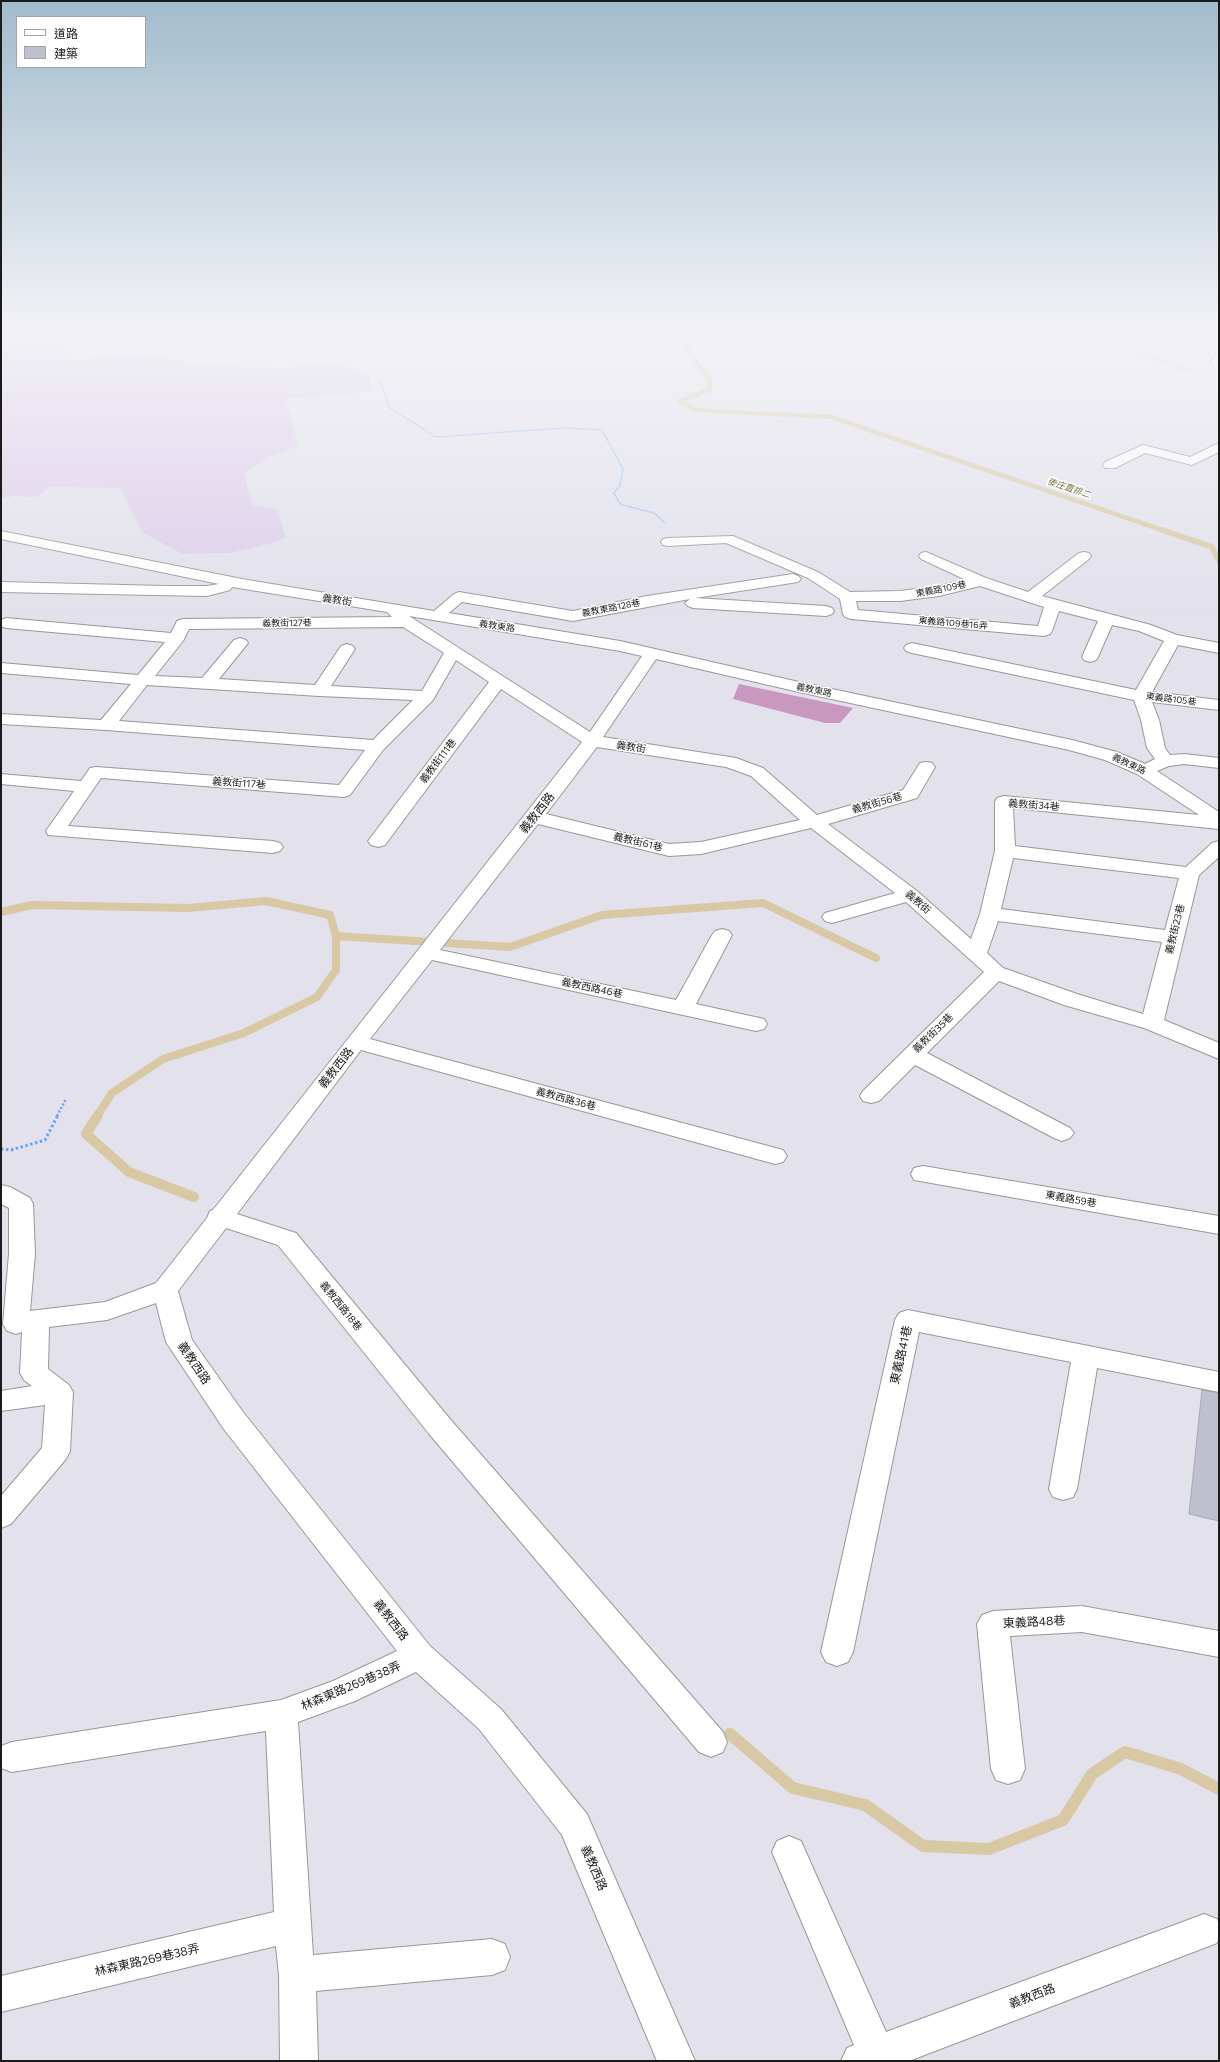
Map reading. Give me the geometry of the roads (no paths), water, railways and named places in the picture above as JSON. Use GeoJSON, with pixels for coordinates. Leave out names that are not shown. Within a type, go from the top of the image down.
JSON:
{"type":"FeatureCollection","features":[{"type":"Feature","properties":{"kind":"street"},"geometry":{"type":"LineString","coordinates":[[1110,465],[1142,449],[1192,461],[1219,447]]}},
{"type":"Feature","properties":{"kind":"street","name":"義教街"},"geometry":{"type":"LineString","coordinates":[[1,535],[242,584],[392,609],[406,622],[499,680],[592,741],[730,762],[756,772],[814,822],[910,895],[996,972],[1072,1000],[1152,1024],[1202,1043],[1219,1052]]}},
{"type":"Feature","properties":{"kind":"street"},"geometry":{"type":"LineString","coordinates":[[668,542],[728,539],[813,575],[848,597]]}},
{"type":"Feature","properties":{"kind":"street"},"geometry":{"type":"LineString","coordinates":[[926,556],[981,581],[1053,605],[1145,628],[1173,639],[1219,648]]}},
{"type":"Feature","properties":{"kind":"street"},"geometry":{"type":"LineString","coordinates":[[1031,597],[1084,556]]}},
{"type":"Feature","properties":{"kind":"street","name":"義教東路128巷"},"geometry":{"type":"LineString","coordinates":[[438,616],[459,597],[573,616],[647,601],[793,579]]}},
{"type":"Feature","properties":{"kind":"street","name":"東義路109巷"},"geometry":{"type":"LineString","coordinates":[[848,597],[900,596],[939,591],[981,581]]}},
{"type":"Feature","properties":{"kind":"street"},"geometry":{"type":"LineString","coordinates":[[1,586],[207,591],[242,584]]}},
{"type":"Feature","properties":{"kind":"street","name":"東義路109巷16弄"},"geometry":{"type":"LineString","coordinates":[[848,597],[851,614],[1044,631],[1053,605]]}},
{"type":"Feature","properties":{"kind":"street"},"geometry":{"type":"LineString","coordinates":[[647,601],[826,611]]}},
{"type":"Feature","properties":{"kind":"street","name":"義教東路"},"geometry":{"type":"LineString","coordinates":[[392,609],[652,653],[799,687],[1072,745],[1111,756],[1143,770],[1219,820]]}},
{"type":"Feature","properties":{"kind":"street"},"geometry":{"type":"LineString","coordinates":[[1090,657],[1107,619]]}},
{"type":"Feature","properties":{"kind":"street","name":"義教街127巷"},"geometry":{"type":"LineString","coordinates":[[106,725],[177,638],[183,624],[406,622]]}},
{"type":"Feature","properties":{"kind":"street"},"geometry":{"type":"LineString","coordinates":[[6,623],[177,638]]}},
{"type":"Feature","properties":{"kind":"street","name":"東義路105巷"},"geometry":{"type":"LineString","coordinates":[[1173,639],[1141,696],[1219,705]]}},
{"type":"Feature","properties":{"kind":"street"},"geometry":{"type":"LineString","coordinates":[[207,683],[240,643]]}},
{"type":"Feature","properties":{"kind":"street"},"geometry":{"type":"LineString","coordinates":[[912,648],[1141,696],[1150,720],[1156,748],[1165,761]]}},
{"type":"Feature","properties":{"kind":"street"},"geometry":{"type":"LineString","coordinates":[[320,691],[347,649]]}},
{"type":"Feature","properties":{"kind":"street","name":"義教街117巷"},"geometry":{"type":"LineString","coordinates":[[273,847],[55,831],[96,772],[344,791],[377,746],[427,696],[452,652]]}},
{"type":"Feature","properties":{"kind":"street","name":"義教西路"},"geometry":{"type":"LineString","coordinates":[[652,653],[592,741],[534,817],[219,1217],[165,1290],[179,1342],[233,1420],[419,1656],[490,1719],[575,1825],[676,2061]]}},
{"type":"Feature","properties":{"kind":"street"},"geometry":{"type":"LineString","coordinates":[[1,668],[143,680],[427,696]]}},
{"type":"Feature","properties":{"kind":"street","name":"義教街111巷"},"geometry":{"type":"LineString","coordinates":[[378,841],[499,680]]}},
{"type":"Feature","properties":{"kind":"street"},"geometry":{"type":"LineString","coordinates":[[1,719],[106,725],[377,746]]}},
{"type":"Feature","properties":{"kind":"street"},"geometry":{"type":"LineString","coordinates":[[1143,770],[1165,761],[1184,759],[1219,763]]}},
{"type":"Feature","properties":{"kind":"street","name":"義教街56巷"},"geometry":{"type":"LineString","coordinates":[[814,822],[910,794],[926,766]]}},
{"type":"Feature","properties":{"kind":"street"},"geometry":{"type":"LineString","coordinates":[[1,780],[86,787]]}},
{"type":"Feature","properties":{"kind":"street","name":"義教街34巷"},"geometry":{"type":"LineString","coordinates":[[976,954],[990,914],[1005,850],[1004,802],[1219,823]]}},
{"type":"Feature","properties":{"kind":"street","name":"義教街61巷"},"geometry":{"type":"LineString","coordinates":[[534,817],[669,850],[701,848],[814,822]]}},
{"type":"Feature","properties":{"kind":"street"},"geometry":{"type":"LineString","coordinates":[[1005,850],[1190,873],[1219,847]]}},
{"type":"Feature","properties":{"kind":"street","name":"義教街23巷"},"geometry":{"type":"LineString","coordinates":[[1152,1024],[1190,873]]}},
{"type":"Feature","properties":{"kind":"street"},"geometry":{"type":"LineString","coordinates":[[832,917],[910,895]]}},
{"type":"Feature","properties":{"kind":"street"},"geometry":{"type":"LineString","coordinates":[[990,914],[1173,937]]}},
{"type":"Feature","properties":{"kind":"street"},"geometry":{"type":"LineString","coordinates":[[683,1008],[722,935]]}},
{"type":"Feature","properties":{"kind":"street","name":"義教西路46巷"},"geometry":{"type":"LineString","coordinates":[[427,953],[756,1024]]}},
{"type":"Feature","properties":{"kind":"street","name":"義教街35巷"},"geometry":{"type":"LineString","coordinates":[[871,1096],[996,972]]}},
{"type":"Feature","properties":{"kind":"street","name":"義教西路36巷"},"geometry":{"type":"LineString","coordinates":[[356,1042],[775,1156]]}},
{"type":"Feature","properties":{"kind":"street"},"geometry":{"type":"LineString","coordinates":[[912,1054],[1062,1133]]}},
{"type":"Feature","properties":{"kind":"street","name":"東義路59巷"},"geometry":{"type":"LineString","coordinates":[[922,1174],[1219,1225]]}},
{"type":"Feature","properties":{"kind":"street"},"geometry":{"type":"LineString","coordinates":[[1,1193],[21,1204],[22,1254],[18,1323],[34,1373],[59,1392]]}},
{"type":"Feature","properties":{"kind":"street","name":"義教西路18巷"},"geometry":{"type":"LineString","coordinates":[[219,1217],[287,1239],[440,1427],[711,1742]]}},
{"type":"Feature","properties":{"kind":"street"},"geometry":{"type":"LineString","coordinates":[[18,1323],[107,1311],[165,1290]]}},
{"type":"Feature","properties":{"kind":"street","name":"東義路41巷"},"geometry":{"type":"LineString","coordinates":[[837,1652],[908,1320],[1219,1382]]}},
{"type":"Feature","properties":{"kind":"street"},"geometry":{"type":"LineString","coordinates":[[1063,1489],[1086,1355]]}},
{"type":"Feature","properties":{"kind":"street"},"geometry":{"type":"LineString","coordinates":[[1,1401],[59,1392]]}},
{"type":"Feature","properties":{"kind":"street"},"geometry":{"type":"LineString","coordinates":[[1,1516],[56,1451],[59,1392]]}},
{"type":"Feature","properties":{"kind":"street","name":"東義路48巷"},"geometry":{"type":"LineString","coordinates":[[1008,1769],[994,1624],[1082,1619],[1219,1644]]}},
{"type":"Feature","properties":{"kind":"street","name":"林森東路269巷38弄"},"geometry":{"type":"LineString","coordinates":[[12,1757],[281,1714],[344,1691],[419,1656]]}},
{"type":"Feature","properties":{"kind":"street"},"geometry":{"type":"LineString","coordinates":[[281,1714],[292,1925],[297,1975],[299,2061]]}},
{"type":"Feature","properties":{"kind":"street"},"geometry":{"type":"LineString","coordinates":[[789,1852],[868,2058]]}},
{"type":"Feature","properties":{"kind":"street","name":"林森東路269巷38弄"},"geometry":{"type":"LineString","coordinates":[[1,1994],[292,1925]]}},
{"type":"Feature","properties":{"kind":"street","name":"義教西路"},"geometry":{"type":"LineString","coordinates":[[868,2058],[1204,1931]]}},
{"type":"Feature","properties":{"kind":"street"},"geometry":{"type":"LineString","coordinates":[[297,1975],[492,1957]]}},
{"type":"Feature","properties":{"kind":"waterway","name":"後庄直排二"},"geometry":{"type":"LineString","coordinates":[[852,424],[1165,531]]}},
{"type":"Feature","properties":{"kind":"waterway","name":"後庄直排二"},"geometry":{"type":"LineString","coordinates":[[1162,530],[1212,547],[1219,561]]}},
{"type":"Feature","properties":{"kind":"waterway"},"geometry":{"type":"LineString","coordinates":[[1,912],[32,905],[188,908],[266,901],[330,915],[336,936]]}},
{"type":"Feature","properties":{"kind":"waterway"},"geometry":{"type":"LineString","coordinates":[[336,936],[510,947],[602,915],[763,903],[876,958]]}},
{"type":"Feature","properties":{"kind":"waterway"},"geometry":{"type":"LineString","coordinates":[[97,1116],[112,1093],[163,1059],[244,1033],[317,997],[336,970],[336,936]]}},
{"type":"Feature","properties":{"kind":"waterway"},"geometry":{"type":"LineString","coordinates":[[98,1115],[86,1134],[129,1172],[194,1197]]}},
{"type":"Feature","properties":{"kind":"waterway"},"geometry":{"type":"LineString","coordinates":[[730,1734],[793,1788],[865,1805],[923,1846],[989,1849],[1063,1820],[1092,1774],[1125,1752],[1181,1769],[1219,1789]]}}]}
